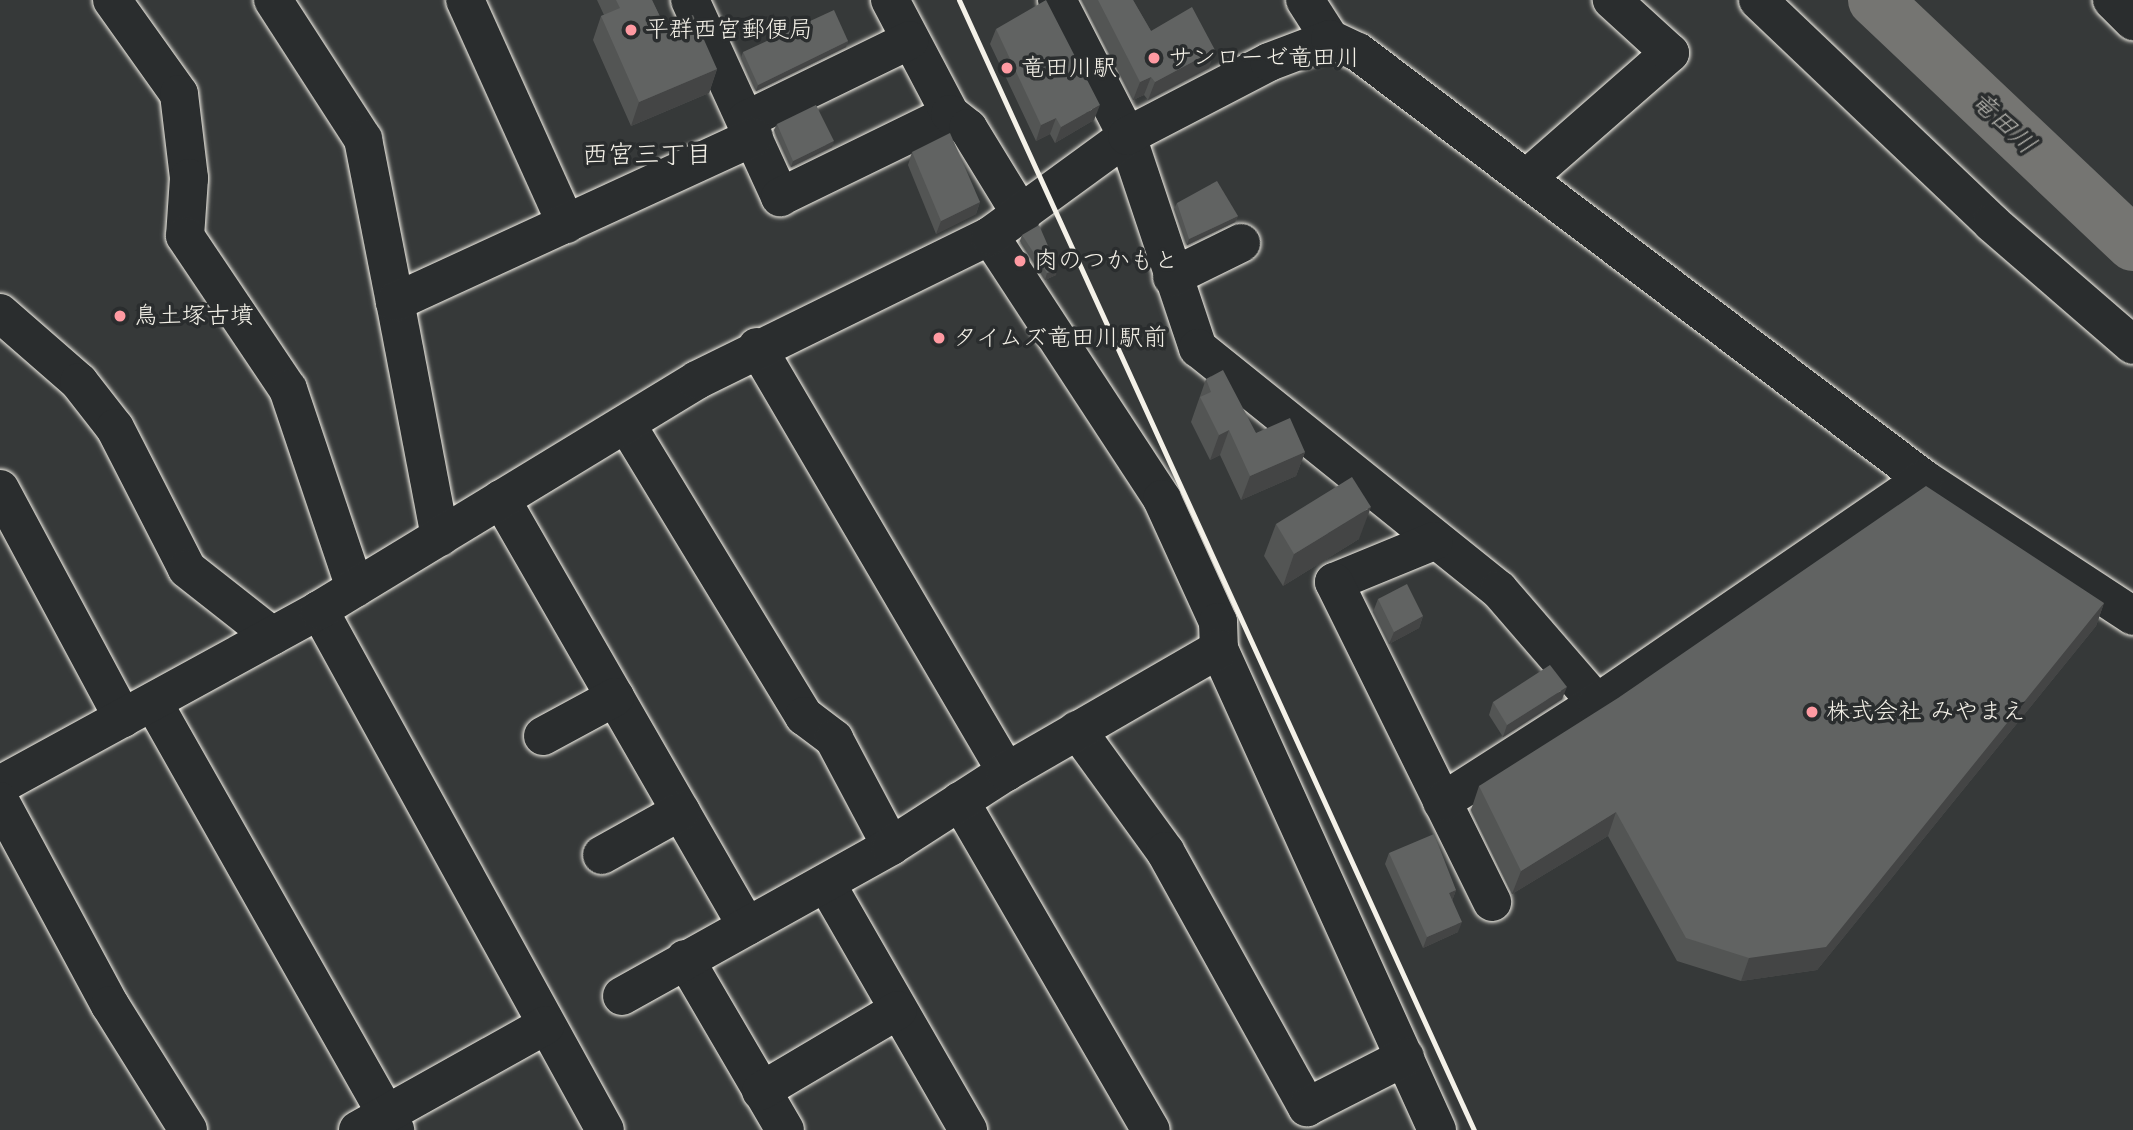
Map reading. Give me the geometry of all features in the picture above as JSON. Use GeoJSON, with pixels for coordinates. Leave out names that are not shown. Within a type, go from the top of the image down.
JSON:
{"type":"FeatureCollection","features":[{"type":"Feature","properties":{"kind":"main road"},"geometry":{"type":"LineString","coordinates":[[112,0],[179,94],[189,178],[185,236],[288,389],[355,588]]}},
{"type":"Feature","properties":{"kind":"main road"},"geometry":{"type":"LineString","coordinates":[[273,0],[363,139],[440,537]]}},
{"type":"Feature","properties":{"kind":"main road"},"geometry":{"type":"LineString","coordinates":[[465,0],[566,224]]}},
{"type":"Feature","properties":{"kind":"main road"},"geometry":{"type":"LineString","coordinates":[[690,0],[780,197],[950,114]]}},
{"type":"Feature","properties":{"kind":"main road"},"geometry":{"type":"LineString","coordinates":[[890,0],[950,114],[968,128],[1022,216]]}},
{"type":"Feature","properties":{"kind":"main road"},"geometry":{"type":"LineString","coordinates":[[1057,0],[1127,136],[1172,277],[1198,348],[1434,541],[1499,590],[1597,703]]}},
{"type":"Feature","properties":{"kind":"main road"},"geometry":{"type":"LineString","coordinates":[[1305,0],[1330,39],[1358,52],[1924,479],[2133,616]]}},
{"type":"Feature","properties":{"kind":"main road"},"geometry":{"type":"LineString","coordinates":[[1527,178],[1670,53],[1612,0]]}},
{"type":"Feature","properties":{"kind":"main road"},"geometry":{"type":"LineString","coordinates":[[1758,0],[1992,223],[2133,345]]}},
{"type":"Feature","properties":{"kind":"main road"},"geometry":{"type":"LineString","coordinates":[[2112,0],[2133,21]]}},
{"type":"Feature","properties":{"kind":"main road"},"geometry":{"type":"LineString","coordinates":[[0,785],[319,610],[757,346],[990,236],[1022,216],[1127,136],[1269,62],[1330,39]]}},
{"type":"Feature","properties":{"kind":"main road"},"geometry":{"type":"LineString","coordinates":[[395,302],[566,224],[750,128],[910,40]]}},
{"type":"Feature","properties":{"kind":"main road"},"geometry":{"type":"LineString","coordinates":[[990,236],[1162,499],[1219,622],[1219,649],[1437,1130]]}},
{"type":"Feature","properties":{"kind":"main road"},"geometry":{"type":"LineString","coordinates":[[1172,277],[1241,243]]}},
{"type":"Feature","properties":{"kind":"main road"},"geometry":{"type":"LineString","coordinates":[[0,313],[79,382],[115,428],[187,569],[272,636]]}},
{"type":"Feature","properties":{"kind":"main road"},"geometry":{"type":"LineString","coordinates":[[757,346],[1006,772]]}},
{"type":"Feature","properties":{"kind":"main road"},"geometry":{"type":"LineString","coordinates":[[628,425],[804,716],[834,739],[891,846]]}},
{"type":"Feature","properties":{"kind":"main road"},"geometry":{"type":"LineString","coordinates":[[1442,802],[1597,703],[1924,479]]}},
{"type":"Feature","properties":{"kind":"main road"},"geometry":{"type":"LineString","coordinates":[[0,489],[138,710],[379,1125],[546,1025]]}},
{"type":"Feature","properties":{"kind":"main road"},"geometry":{"type":"LineString","coordinates":[[501,499],[747,926]]}},
{"type":"Feature","properties":{"kind":"main road"},"geometry":{"type":"LineString","coordinates":[[1434,541],[1334,582],[1492,902]]}},
{"type":"Feature","properties":{"kind":"main road"},"geometry":{"type":"LineString","coordinates":[[319,610],[605,1130]]}},
{"type":"Feature","properties":{"kind":"main road"},"geometry":{"type":"LineString","coordinates":[[622,996],[891,846],[1006,772],[1219,649]]}},
{"type":"Feature","properties":{"kind":"main road"},"geometry":{"type":"LineString","coordinates":[[543,736],[615,697]]}},
{"type":"Feature","properties":{"kind":"main road"},"geometry":{"type":"LineString","coordinates":[[1077,730],[1165,850],[1307,1107],[1405,1057]]}},
{"type":"Feature","properties":{"kind":"main road"},"geometry":{"type":"LineString","coordinates":[[0,801],[110,1004],[188,1130]]}},
{"type":"Feature","properties":{"kind":"main road"},"geometry":{"type":"LineString","coordinates":[[960,801],[1151,1130]]}},
{"type":"Feature","properties":{"kind":"main road"},"geometry":{"type":"LineString","coordinates":[[602,855],[681,811]]}},
{"type":"Feature","properties":{"kind":"main road"},"geometry":{"type":"LineString","coordinates":[[826,883],[968,1130]]}},
{"type":"Feature","properties":{"kind":"main road"},"geometry":{"type":"LineString","coordinates":[[685,959],[785,1130]]}},
{"type":"Feature","properties":{"kind":"main road"},"geometry":{"type":"LineString","coordinates":[[761,1091],[898,1010]]}},
{"type":"Feature","properties":{"kind":"building"},"geometry":{"type":"Polygon","coordinates":[[[616,0],[652,0],[665,27],[693,15],[717,69],[639,102],[601,16],[620,8],[616,0]]]}},
{"type":"Feature","properties":{"kind":"building"},"geometry":{"type":"Polygon","coordinates":[[[1046,0],[1100,105],[1061,127],[1056,118],[1041,125],[996,29],[1046,0]]]}},
{"type":"Feature","properties":{"kind":"building"},"geometry":{"type":"Polygon","coordinates":[[[1098,0],[1133,0],[1151,31],[1192,7],[1215,50],[1155,82],[1151,77],[1140,82],[1098,0]]]}},
{"type":"Feature","properties":{"kind":"building"},"geometry":{"type":"Polygon","coordinates":[[[834,10],[848,41],[758,85],[743,52],[834,10]]]}},
{"type":"Feature","properties":{"kind":"building"},"geometry":{"type":"Polygon","coordinates":[[[816,105],[834,141],[793,161],[777,124],[816,105]]]}},
{"type":"Feature","properties":{"kind":"building"},"geometry":{"type":"Polygon","coordinates":[[[950,133],[980,202],[941,221],[912,152],[950,133]]]}},
{"type":"Feature","properties":{"kind":"building"},"geometry":{"type":"Polygon","coordinates":[[[1217,181],[1238,216],[1189,239],[1177,203],[1217,181]]]}},
{"type":"Feature","properties":{"kind":"building"},"geometry":{"type":"Polygon","coordinates":[[[1039,225],[1058,269],[1047,273],[1022,235],[1039,225]]]}},
{"type":"Feature","properties":{"kind":"building"},"geometry":{"type":"Polygon","coordinates":[[[1223,370],[1256,433],[1290,418],[1305,452],[1250,476],[1229,430],[1219,435],[1200,397],[1211,392],[1206,379],[1223,370]]]}},
{"type":"Feature","properties":{"kind":"building"},"geometry":{"type":"Polygon","coordinates":[[[1352,477],[1371,507],[1294,554],[1276,524],[1352,477]]]}},
{"type":"Feature","properties":{"kind":"building","name":"株式会社 みやまえ"},"geometry":{"type":"Polygon","coordinates":[[[1926,486],[2104,603],[1826,947],[1749,958],[1686,938],[1616,812],[1521,871],[1479,786],[1618,698],[1926,486]]]}},
{"type":"Feature","properties":{"kind":"building"},"geometry":{"type":"Polygon","coordinates":[[[1407,584],[1423,616],[1394,632],[1378,599],[1407,584]]]}},
{"type":"Feature","properties":{"kind":"building"},"geometry":{"type":"Polygon","coordinates":[[[1550,665],[1567,687],[1507,725],[1493,702],[1550,665]]]}},
{"type":"Feature","properties":{"kind":"building"},"geometry":{"type":"Polygon","coordinates":[[[1434,834],[1456,890],[1449,893],[1462,922],[1427,937],[1389,853],[1434,834]]]}},
{"type":"Feature","properties":{"kind":"waterway","name":"竜田川"},"geometry":{"type":"LineString","coordinates":[[1875,0],[2133,244]]}},
{"type":"Feature","properties":{"kind":"railway"},"geometry":{"type":"LineString","coordinates":[[959,0],[1474,1130]]}},
{"type":"Feature","properties":{"kind":"place","name":"平群西宮郵便局"},"geometry":{"type":"Point","coordinates":[631,30]}},
{"type":"Feature","properties":{"kind":"place","name":"サンローゼ竜田川"},"geometry":{"type":"Point","coordinates":[1154,58]}},
{"type":"Feature","properties":{"kind":"place","name":"竜田川駅"},"geometry":{"type":"Point","coordinates":[1007,68]}},
{"type":"Feature","properties":{"kind":"place","name":"肉のつかもと"},"geometry":{"type":"Point","coordinates":[1020,261]}},
{"type":"Feature","properties":{"kind":"place","name":"鳥土塚古墳"},"geometry":{"type":"Point","coordinates":[120,316]}},
{"type":"Feature","properties":{"kind":"place","name":"タイムズ竜田川駅前"},"geometry":{"type":"Point","coordinates":[939,338]}},
{"type":"Feature","properties":{"kind":"place","name":"株式会社 みやまえ"},"geometry":{"type":"Point","coordinates":[1812,712]}},
{"type":"Feature","properties":{"kind":"district","name":"西宮三丁目"},"geometry":{"type":"Point","coordinates":[647,154]}}]}
